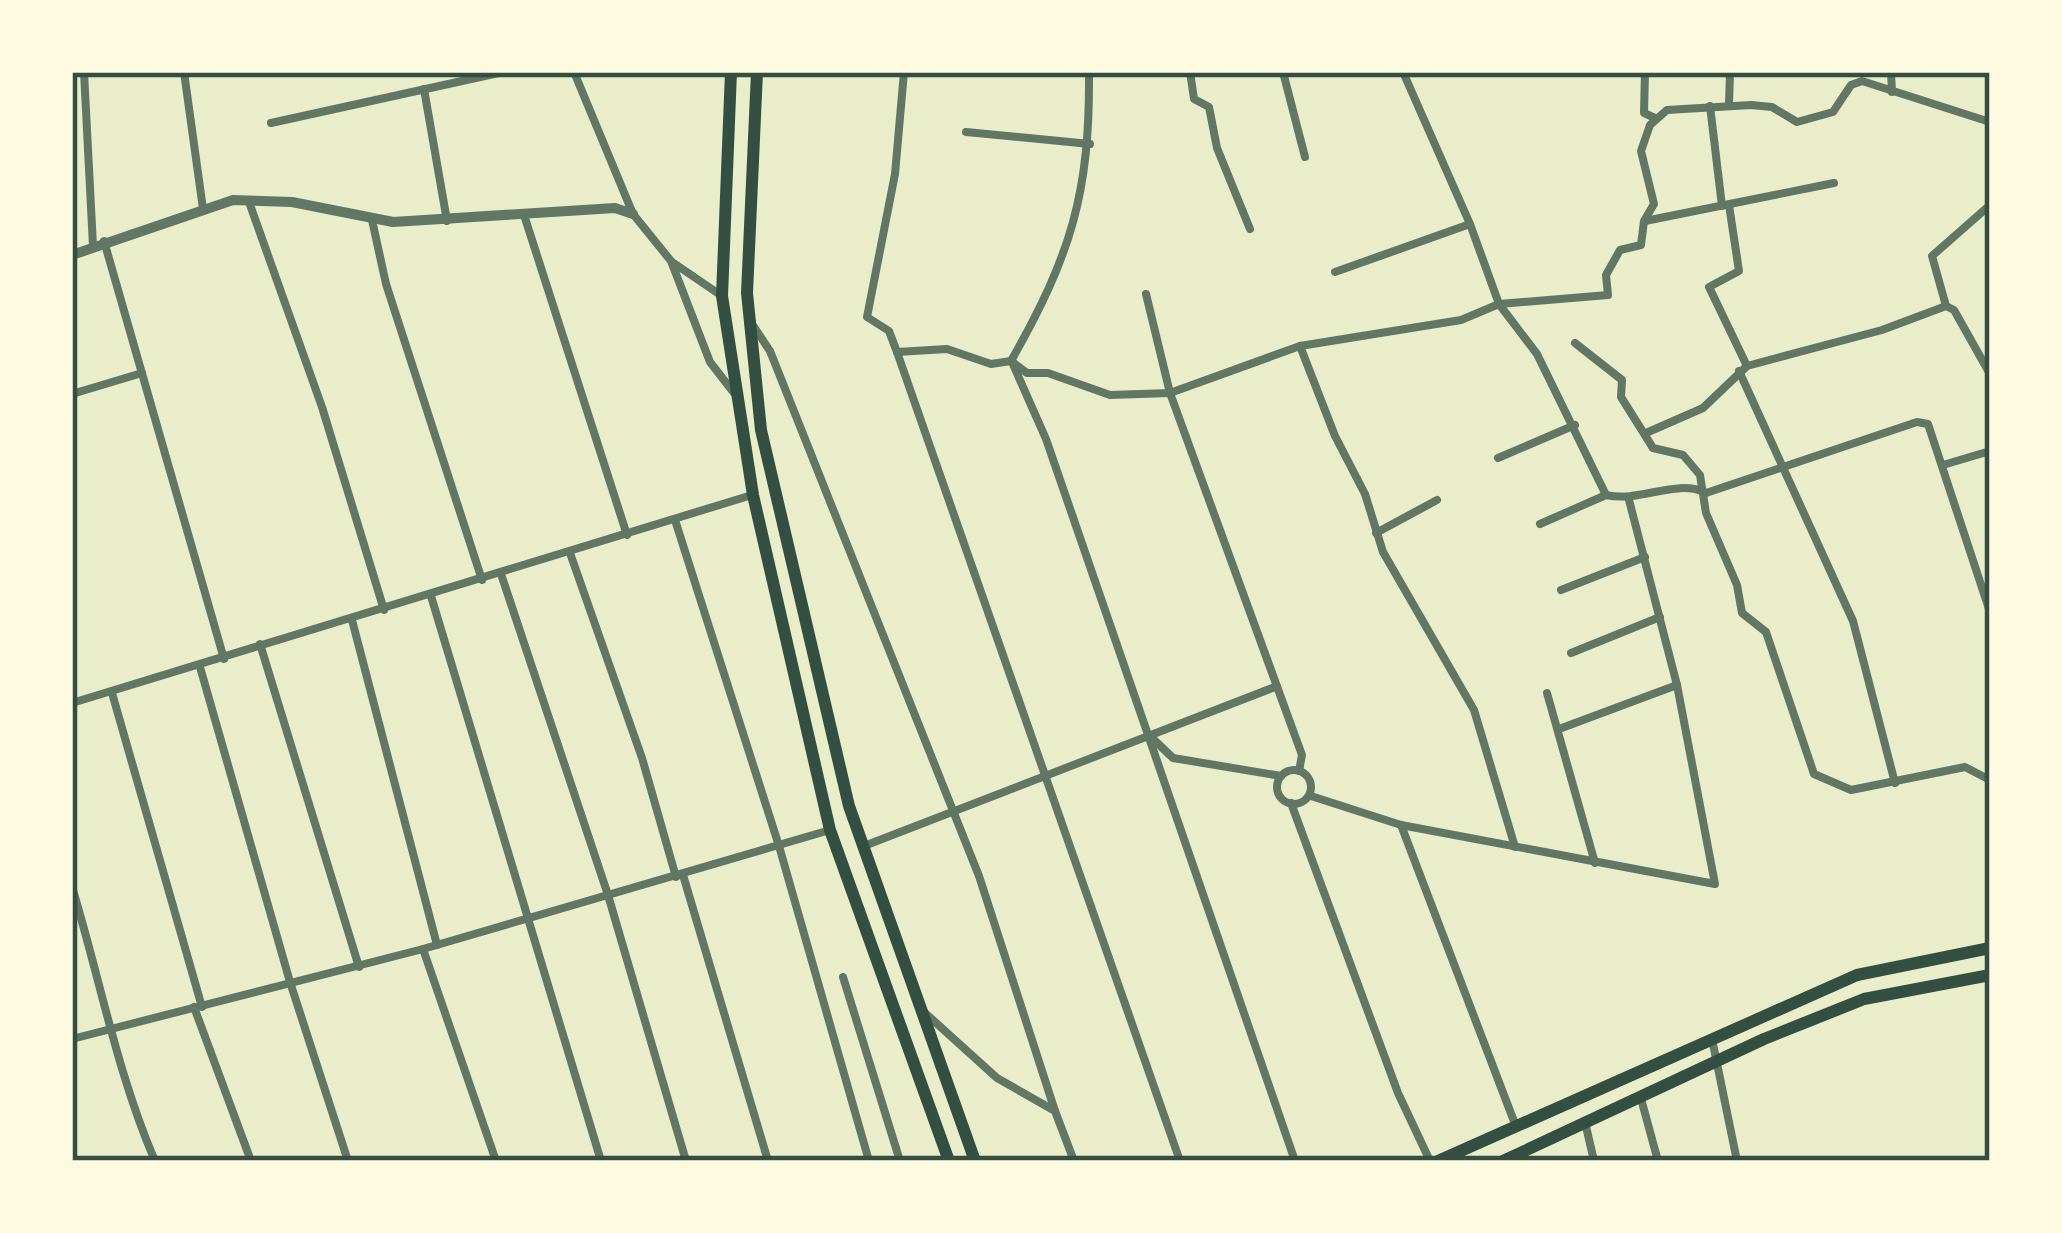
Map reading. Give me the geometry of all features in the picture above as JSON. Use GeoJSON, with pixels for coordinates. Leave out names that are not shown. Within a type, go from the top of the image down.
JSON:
{"type":"FeatureCollection","features":[{"type":"Feature","properties":{"kind":"main road"},"geometry":{"type":"LineString","coordinates":[[731,72],[722,296],[725,340],[754,495],[830,830],[949,1161]]}},
{"type":"Feature","properties":{"kind":"main road"},"geometry":{"type":"LineString","coordinates":[[758,72],[748,318],[761,430],[813,662],[863,847],[975,1161]]}},
{"type":"Feature","properties":{"kind":"main road"},"geometry":{"type":"LineString","coordinates":[[725,340],[749,340]]}},
{"type":"Feature","properties":{"kind":"main road"},"geometry":{"type":"LineString","coordinates":[[1434,1161],[1857,975],[1990,948]]}},
{"type":"Feature","properties":{"kind":"main road"},"geometry":{"type":"LineString","coordinates":[[1503,1161],[1717,1060],[1864,999],[1990,975]]}},
{"type":"Feature","properties":{"kind":"street"},"geometry":{"type":"LineString","coordinates":[[84,72],[99,243],[142,373],[224,659]]}},
{"type":"Feature","properties":{"kind":"street"},"geometry":{"type":"LineString","coordinates":[[184,72],[203,208]]}},
{"type":"Feature","properties":{"kind":"street"},"geometry":{"type":"LineString","coordinates":[[271,123],[502,72]]}},
{"type":"Feature","properties":{"kind":"street"},"geometry":{"type":"LineString","coordinates":[[574,72],[633,214],[671,261],[722,296]]}},
{"type":"Feature","properties":{"kind":"street"},"geometry":{"type":"LineString","coordinates":[[904,72],[895,174],[867,316],[889,331],[897,352],[1180,1161]]}},
{"type":"Feature","properties":{"kind":"street"},"geometry":{"type":"LineString","coordinates":[[1011,361],[1044,303],[1078,214],[1090,144],[1089,72]]}},
{"type":"Feature","properties":{"kind":"street"},"geometry":{"type":"LineString","coordinates":[[1190,72],[1194,99],[1209,107],[1217,148],[1250,229]]}},
{"type":"Feature","properties":{"kind":"street"},"geometry":{"type":"LineString","coordinates":[[1283,72],[1305,157]]}},
{"type":"Feature","properties":{"kind":"street"},"geometry":{"type":"LineString","coordinates":[[1403,72],[1470,224],[1499,304],[1537,354],[1606,495]]}},
{"type":"Feature","properties":{"kind":"street"},"geometry":{"type":"LineString","coordinates":[[1645,72],[1643,113],[1655,118]]}},
{"type":"Feature","properties":{"kind":"street"},"geometry":{"type":"LineString","coordinates":[[1729,105],[1730,72]]}},
{"type":"Feature","properties":{"kind":"street"},"geometry":{"type":"LineString","coordinates":[[1891,72],[1892,92]]}},
{"type":"Feature","properties":{"kind":"street"},"geometry":{"type":"LineString","coordinates":[[897,352],[946,349],[991,364],[1011,361],[1027,373],[1048,373],[1110,395],[1170,393],[1300,346],[1404,326],[1448,323],[1499,304],[1608,295],[1606,275],[1620,250],[1642,245],[1644,221],[1654,204],[1641,151],[1655,118],[1667,110],[1772,107],[1797,122],[1833,112],[1851,85],[1862,81],[1990,122]]}},
{"type":"Feature","properties":{"kind":"street"},"geometry":{"type":"LineString","coordinates":[[424,89],[447,222]]}},
{"type":"Feature","properties":{"kind":"street"},"geometry":{"type":"LineString","coordinates":[[1710,106],[1739,271],[1708,287],[1853,621],[1894,784]]}},
{"type":"Feature","properties":{"kind":"street"},"geometry":{"type":"LineString","coordinates":[[965,132],[1090,144]]}},
{"type":"Feature","properties":{"kind":"street"},"geometry":{"type":"LineString","coordinates":[[1644,221],[1834,183]]}},
{"type":"Feature","properties":{"kind":"street"},"geometry":{"type":"LineString","coordinates":[[72,255],[203,208],[248,200],[292,202],[372,220],[447,222],[615,208],[633,214]]}},
{"type":"Feature","properties":{"kind":"street"},"geometry":{"type":"LineString","coordinates":[[248,200],[322,407],[384,610]]}},
{"type":"Feature","properties":{"kind":"street"},"geometry":{"type":"LineString","coordinates":[[1946,307],[1932,256],[1990,205]]}},
{"type":"Feature","properties":{"kind":"street"},"geometry":{"type":"LineString","coordinates":[[524,215],[627,535]]}},
{"type":"Feature","properties":{"kind":"street"},"geometry":{"type":"LineString","coordinates":[[372,220],[386,284],[482,580]]}},
{"type":"Feature","properties":{"kind":"street"},"geometry":{"type":"LineString","coordinates":[[1335,272],[1470,224]]}},
{"type":"Feature","properties":{"kind":"street"},"geometry":{"type":"LineString","coordinates":[[671,261],[710,362],[734,393]]}},
{"type":"Feature","properties":{"kind":"street"},"geometry":{"type":"LineString","coordinates":[[1146,294],[1170,393],[1302,755],[1299,771]]}},
{"type":"Feature","properties":{"kind":"street"},"geometry":{"type":"LineString","coordinates":[[1646,433],[1703,408],[1743,368],[1882,331],[1946,307],[1954,310],[1990,374]]}},
{"type":"Feature","properties":{"kind":"street"},"geometry":{"type":"LineString","coordinates":[[748,318],[770,351],[954,812],[1005,948],[1074,1161]]}},
{"type":"Feature","properties":{"kind":"street"},"geometry":{"type":"LineString","coordinates":[[1575,343],[1622,380],[1621,397],[1653,448],[1683,455],[1700,475],[1706,513],[1737,585],[1742,613],[1766,632],[1814,774],[1851,790],[1965,767],[1990,780]]}},
{"type":"Feature","properties":{"kind":"street"},"geometry":{"type":"LineString","coordinates":[[1300,346],[1335,436],[1365,494],[1376,533],[1474,710],[1515,848]]}},
{"type":"Feature","properties":{"kind":"street"},"geometry":{"type":"LineString","coordinates":[[1011,361],[1046,440],[1295,1161]]}},
{"type":"Feature","properties":{"kind":"street"},"geometry":{"type":"LineString","coordinates":[[72,394],[142,373]]}},
{"type":"Feature","properties":{"kind":"street"},"geometry":{"type":"LineString","coordinates":[[1540,524],[1606,495],[1629,500],[1691,485],[1706,493],[1917,422],[1934,431],[1985,579],[1990,612]]}},
{"type":"Feature","properties":{"kind":"street"},"geometry":{"type":"LineString","coordinates":[[1498,458],[1575,425]]}},
{"type":"Feature","properties":{"kind":"street"},"geometry":{"type":"LineString","coordinates":[[1943,465],[1990,451]]}},
{"type":"Feature","properties":{"kind":"street"},"geometry":{"type":"LineString","coordinates":[[72,703],[754,495]]}},
{"type":"Feature","properties":{"kind":"street"},"geometry":{"type":"LineString","coordinates":[[1376,533],[1437,500]]}},
{"type":"Feature","properties":{"kind":"street"},"geometry":{"type":"LineString","coordinates":[[1292,803],[1310,796],[1401,825],[1715,884],[1677,686],[1629,500]]}},
{"type":"Feature","properties":{"kind":"street"},"geometry":{"type":"LineString","coordinates":[[675,520],[779,846],[869,1161]]}},
{"type":"Feature","properties":{"kind":"street"},"geometry":{"type":"LineString","coordinates":[[570,553],[642,758],[768,1161]]}},
{"type":"Feature","properties":{"kind":"street"},"geometry":{"type":"LineString","coordinates":[[1561,590],[1646,557]]}},
{"type":"Feature","properties":{"kind":"street"},"geometry":{"type":"LineString","coordinates":[[501,574],[608,895],[686,1161]]}},
{"type":"Feature","properties":{"kind":"street"},"geometry":{"type":"LineString","coordinates":[[431,596],[601,1161]]}},
{"type":"Feature","properties":{"kind":"street"},"geometry":{"type":"LineString","coordinates":[[1570,653],[1660,617]]}},
{"type":"Feature","properties":{"kind":"street"},"geometry":{"type":"LineString","coordinates":[[352,620],[437,945]]}},
{"type":"Feature","properties":{"kind":"street"},"geometry":{"type":"LineString","coordinates":[[260,644],[359,967]]}},
{"type":"Feature","properties":{"kind":"street"},"geometry":{"type":"LineString","coordinates":[[200,667],[290,982],[348,1161]]}},
{"type":"Feature","properties":{"kind":"street"},"geometry":{"type":"LineString","coordinates":[[1559,729],[1677,686]]}},
{"type":"Feature","properties":{"kind":"street"},"geometry":{"type":"LineString","coordinates":[[863,847],[1275,687]]}},
{"type":"Feature","properties":{"kind":"street"},"geometry":{"type":"LineString","coordinates":[[112,693],[198,1007],[251,1161]]}},
{"type":"Feature","properties":{"kind":"street"},"geometry":{"type":"LineString","coordinates":[[1547,693],[1595,863]]}},
{"type":"Feature","properties":{"kind":"street"},"geometry":{"type":"LineString","coordinates":[[1150,736],[1173,758],[1281,776],[1299,771]]}},
{"type":"Feature","properties":{"kind":"street"},"geometry":{"type":"LineString","coordinates":[[1299,771],[1308,778],[1310,796]]}},
{"type":"Feature","properties":{"kind":"street"},"geometry":{"type":"LineString","coordinates":[[1281,776],[1279,794],[1292,803],[1390,1071],[1434,1161]]}},
{"type":"Feature","properties":{"kind":"street"},"geometry":{"type":"LineString","coordinates":[[1401,825],[1515,1124]]}},
{"type":"Feature","properties":{"kind":"street"},"geometry":{"type":"LineString","coordinates":[[72,1039],[530,920],[830,830]]}},
{"type":"Feature","properties":{"kind":"street"},"geometry":{"type":"LineString","coordinates":[[72,886],[114,1027],[120,1074],[154,1161]]}},
{"type":"Feature","properties":{"kind":"street"},"geometry":{"type":"LineString","coordinates":[[423,949],[496,1161]]}},
{"type":"Feature","properties":{"kind":"street"},"geometry":{"type":"LineString","coordinates":[[843,976],[900,1161]]}},
{"type":"Feature","properties":{"kind":"street"},"geometry":{"type":"LineString","coordinates":[[919,1007],[998,1078],[1055,1112]]}},
{"type":"Feature","properties":{"kind":"street"},"geometry":{"type":"LineString","coordinates":[[1711,1036],[1737,1161]]}},
{"type":"Feature","properties":{"kind":"street"},"geometry":{"type":"LineString","coordinates":[[1640,1095],[1658,1161]]}},
{"type":"Feature","properties":{"kind":"street"},"geometry":{"type":"LineString","coordinates":[[1585,1120],[1594,1161]]}},
{"type":"Feature","properties":{"kind":"street"},"geometry":{"type":"LineString","coordinates":[[1763,1161],[1778,1161]]}}]}
